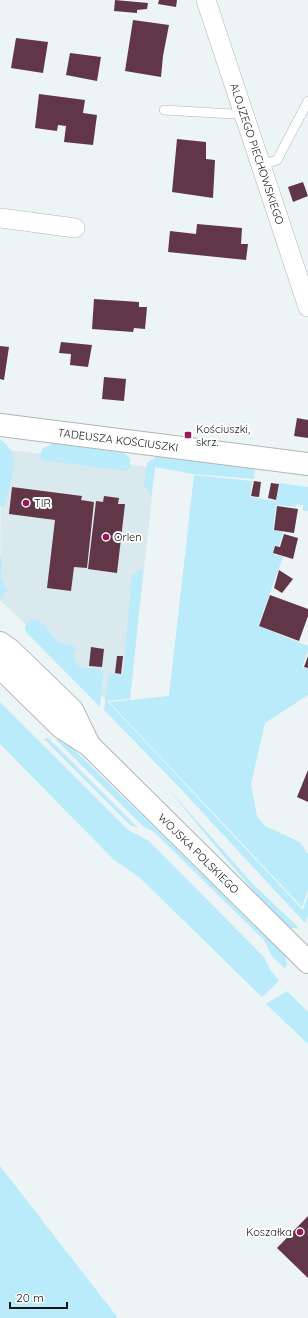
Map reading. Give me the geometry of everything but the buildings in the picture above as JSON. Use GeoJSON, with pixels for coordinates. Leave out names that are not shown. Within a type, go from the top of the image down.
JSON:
{"type":"FeatureCollection","features":[{"type":"Feature","properties":{"kind":"street","name":"ALOJZEGO PIECHOWSKIEGO"},"geometry":{"type":"LineString","coordinates":[[206,0],[308,307]]}},
{"type":"Feature","properties":{"kind":"street"},"geometry":{"type":"LineString","coordinates":[[0,218],[75,228]]}},
{"type":"Feature","properties":{"kind":"street","name":"TADEUSZA KOŚCIUSZKI"},"geometry":{"type":"LineString","coordinates":[[0,425],[308,464]]}},
{"type":"Feature","properties":{"kind":"street","name":"WOJSKA POLSKIEGO"},"geometry":{"type":"LineString","coordinates":[[0,643],[10,650],[72,710],[89,745]]}},
{"type":"Feature","properties":{"kind":"street","name":"WOJSKA POLSKIEGO"},"geometry":{"type":"LineString","coordinates":[[0,667],[61,727],[89,745],[308,962]]}},
{"type":"Feature","properties":{"kind":"lane"},"geometry":{"type":"LineString","coordinates":[[261,165],[277,160],[308,101]]}},
{"type":"Feature","properties":{"kind":"lane"},"geometry":{"type":"LineString","coordinates":[[164,110],[232,114],[242,111]]}},
{"type":"Feature","properties":{"kind":"shaded area"},"geometry":{"type":"Polygon","coordinates":[[[0,439],[11,451],[14,462],[4,507],[0,507],[0,439]]]}},
{"type":"Feature","properties":{"kind":"shaded area"},"geometry":{"type":"Polygon","coordinates":[[[53,443],[124,453],[130,458],[130,468],[127,471],[42,460],[40,456],[42,449],[53,443]]]}},
{"type":"Feature","properties":{"kind":"shaded area"},"geometry":{"type":"Polygon","coordinates":[[[1,449],[155,468],[130,699],[107,701],[0,600],[1,449]]]}},
{"type":"Feature","properties":{"kind":"shaded area"},"geometry":{"type":"Polygon","coordinates":[[[157,456],[255,468],[254,479],[193,474],[155,467],[151,495],[144,486],[147,463],[157,456]]]}},
{"type":"Feature","properties":{"kind":"shaded area"},"geometry":{"type":"Polygon","coordinates":[[[194,475],[252,481],[250,497],[276,501],[280,483],[308,487],[308,511],[303,511],[303,505],[297,504],[296,507],[276,505],[273,530],[283,532],[279,546],[275,546],[273,554],[283,557],[258,626],[308,646],[308,651],[302,667],[308,669],[308,695],[265,723],[251,784],[257,816],[265,826],[300,842],[308,854],[308,890],[302,907],[109,702],[169,696],[194,475]]]}},
{"type":"Feature","properties":{"kind":"shaded area"},"geometry":{"type":"Polygon","coordinates":[[[0,557],[2,558],[1,578],[8,590],[0,598],[0,557]]]}},
{"type":"Feature","properties":{"kind":"shaded area"},"geometry":{"type":"Polygon","coordinates":[[[143,569],[130,698],[107,701],[303,910],[308,895],[308,916],[305,923],[178,786],[104,710],[109,674],[123,675],[132,575],[143,569]]]}},
{"type":"Feature","properties":{"kind":"shaded area"},"geometry":{"type":"Polygon","coordinates":[[[32,620],[41,622],[60,642],[67,645],[76,646],[73,656],[77,666],[82,668],[103,670],[100,707],[27,633],[25,629],[26,623],[32,620]]]}},
{"type":"Feature","properties":{"kind":"shaded area"},"geometry":{"type":"Polygon","coordinates":[[[0,702],[128,830],[149,841],[264,957],[271,971],[279,981],[262,997],[139,877],[114,860],[0,744],[0,702]]]}},
{"type":"Feature","properties":{"kind":"shaded area"},"geometry":{"type":"Polygon","coordinates":[[[48,738],[138,828],[130,825],[44,739],[48,738]]]}},
{"type":"Feature","properties":{"kind":"shaded area"},"geometry":{"type":"Polygon","coordinates":[[[55,739],[63,739],[209,880],[285,956],[287,963],[285,969],[271,955],[264,940],[154,832],[144,827],[55,739]]]}},
{"type":"Feature","properties":{"kind":"shaded area"},"geometry":{"type":"Polygon","coordinates":[[[165,785],[253,884],[299,928],[288,928],[272,911],[225,858],[165,785]]]}},
{"type":"Feature","properties":{"kind":"shaded area"},"geometry":{"type":"Polygon","coordinates":[[[287,991],[308,1012],[308,1044],[266,1004],[287,991]]]}},
{"type":"Feature","properties":{"kind":"shaded area"},"geometry":{"type":"Polygon","coordinates":[[[0,1166],[118,1318],[0,1318],[0,1166]]]}},
{"type":"Feature","properties":{"kind":"place","name":"Kościuszki, skrz."},"geometry":{"type":"Point","coordinates":[188,435]}},
{"type":"Feature","properties":{"kind":"place","name":"TIR"},"geometry":{"type":"Point","coordinates":[26,503]}},
{"type":"Feature","properties":{"kind":"place","name":"Orlen"},"geometry":{"type":"Point","coordinates":[106,537]}},
{"type":"Feature","properties":{"kind":"place","name":"Koszałka"},"geometry":{"type":"Point","coordinates":[300,1232]}}]}
